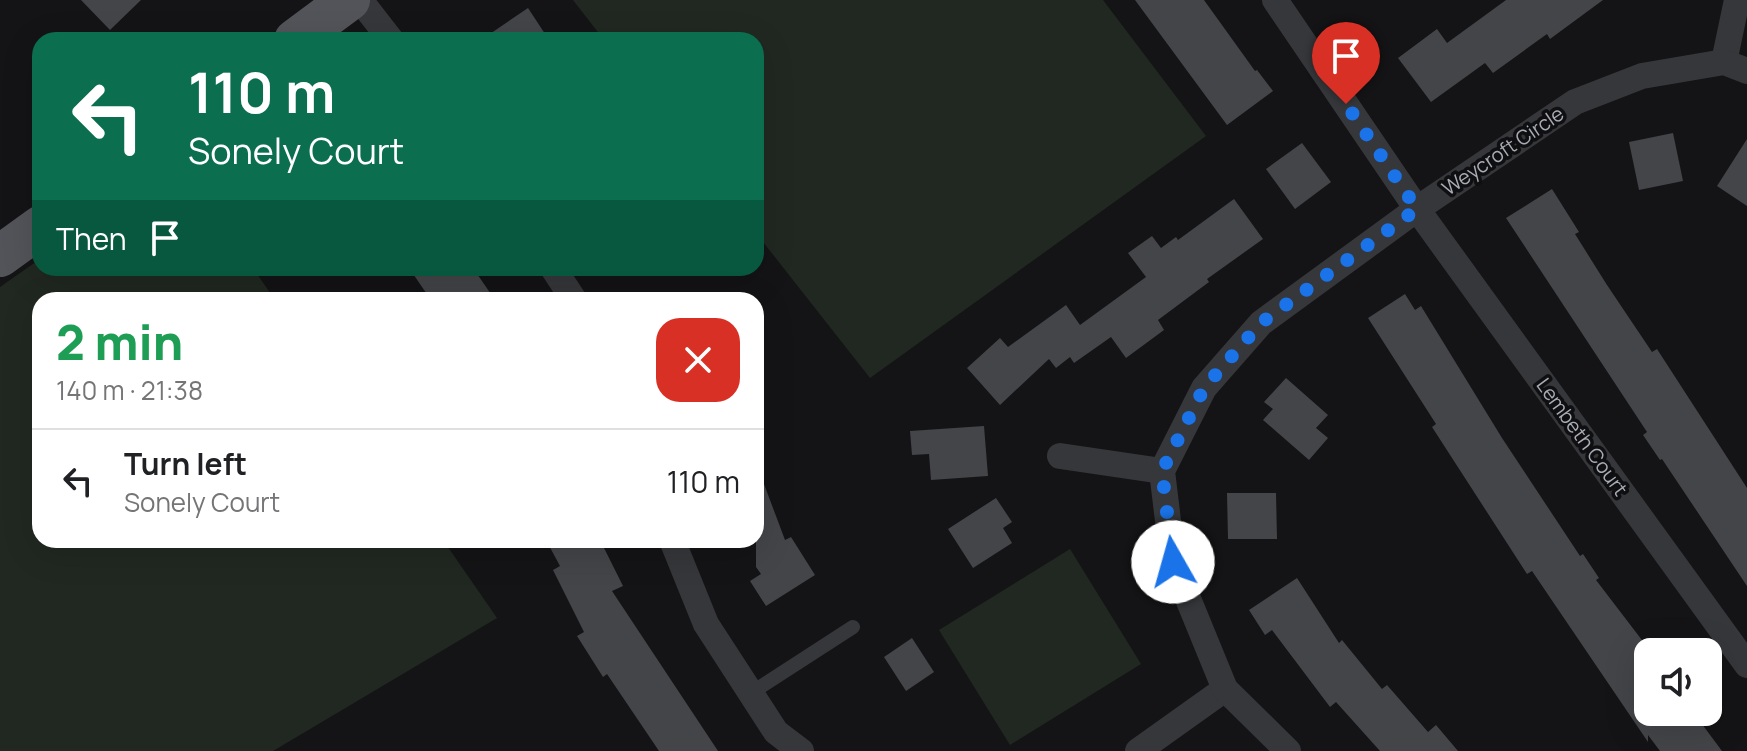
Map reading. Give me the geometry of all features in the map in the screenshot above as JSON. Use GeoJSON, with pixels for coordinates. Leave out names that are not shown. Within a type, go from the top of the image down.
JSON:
{"type":"FeatureCollection","features":[{"type":"Feature","properties":{"kind":"main road"},"geometry":{"type":"LineString","coordinates":[[306,32],[349,0]]}},
{"type":"Feature","properties":{"kind":"main road"},"geometry":{"type":"LineString","coordinates":[[0,256],[32,233]]}},
{"type":"Feature","properties":{"kind":"street"},"geometry":{"type":"LineString","coordinates":[[360,0],[385,32]]}},
{"type":"Feature","properties":{"kind":"street","name":"Lembeth Court"},"geometry":{"type":"LineString","coordinates":[[1275,0],[1417,209],[1747,665]]}},
{"type":"Feature","properties":{"kind":"street"},"geometry":{"type":"LineString","coordinates":[[1736,67],[1737,0]]}},
{"type":"Feature","properties":{"kind":"street","name":"Weycroft Circle"},"geometry":{"type":"LineString","coordinates":[[1162,471],[1204,388],[1261,323],[1417,209],[1575,102],[1642,76],[1736,67]]}},
{"type":"Feature","properties":{"kind":"street"},"geometry":{"type":"LineString","coordinates":[[1060,456],[1162,471],[1173,562],[1225,689],[1288,751]]}},
{"type":"Feature","properties":{"kind":"street"},"geometry":{"type":"LineString","coordinates":[[675,548],[706,624],[776,732],[801,751]]}},
{"type":"Feature","properties":{"kind":"street"},"geometry":{"type":"LineString","coordinates":[[1138,751],[1225,689]]}},
{"type":"Feature","properties":{"kind":"lane"},"geometry":{"type":"LineString","coordinates":[[751,693],[853,627]]}},
{"type":"Feature","properties":{"kind":"shaded area"},"geometry":{"type":"Polygon","coordinates":[[[573,0],[1103,0],[1206,136],[870,378],[764,243],[764,32],[598,32],[573,0]]]}},
{"type":"Feature","properties":{"kind":"shaded area"},"geometry":{"type":"Polygon","coordinates":[[[32,265],[32,276],[258,276],[270,292],[32,292],[32,548],[449,548],[497,618],[273,751],[0,751],[0,287],[32,265]]]}},
{"type":"Feature","properties":{"kind":"shaded area"},"geometry":{"type":"Polygon","coordinates":[[[1070,549],[1141,664],[1010,745],[939,630],[1070,549]]]}},
{"type":"Feature","properties":{"kind":"building"},"geometry":{"type":"Polygon","coordinates":[[[81,0],[141,0],[110,30],[81,0]]]}},
{"type":"Feature","properties":{"kind":"building"},"geometry":{"type":"Polygon","coordinates":[[[1135,0],[1204,0],[1273,91],[1227,125],[1135,0]]]}},
{"type":"Feature","properties":{"kind":"building"},"geometry":{"type":"Polygon","coordinates":[[[1506,0],[1603,0],[1550,39],[1547,34],[1493,73],[1485,63],[1431,102],[1398,58],[1437,29],[1447,43],[1506,0]]]}},
{"type":"Feature","properties":{"kind":"building"},"geometry":{"type":"Polygon","coordinates":[[[528,8],[544,32],[493,32],[528,8]]]}},
{"type":"Feature","properties":{"kind":"building"},"geometry":{"type":"Polygon","coordinates":[[[1673,133],[1683,181],[1639,190],[1629,142],[1673,133]]]}},
{"type":"Feature","properties":{"kind":"building"},"geometry":{"type":"Polygon","coordinates":[[[1747,139],[1747,206],[1717,186],[1747,139]]]}},
{"type":"Feature","properties":{"kind":"building"},"geometry":{"type":"Polygon","coordinates":[[[1302,143],[1331,182],[1295,209],[1266,169],[1302,143]]]}},
{"type":"Feature","properties":{"kind":"building"},"geometry":{"type":"Polygon","coordinates":[[[1552,189],[1579,232],[1575,234],[1607,285],[1652,352],[1657,349],[1747,488],[1747,586],[1643,435],[1647,432],[1506,218],[1552,189]]]}},
{"type":"Feature","properties":{"kind":"building"},"geometry":{"type":"Polygon","coordinates":[[[1234,199],[1263,239],[1207,279],[1209,282],[1158,320],[1164,330],[1126,358],[1111,337],[1074,363],[1070,357],[1056,368],[1049,359],[1000,405],[967,368],[1000,338],[1008,347],[1066,305],[1080,325],[1146,277],[1128,253],[1152,236],[1161,248],[1176,237],[1178,240],[1234,199]]]}},
{"type":"Feature","properties":{"kind":"building"},"geometry":{"type":"Polygon","coordinates":[[[414,276],[478,276],[490,292],[426,292],[414,276]]]}},
{"type":"Feature","properties":{"kind":"building"},"geometry":{"type":"Polygon","coordinates":[[[1405,294],[1415,310],[1421,306],[1502,438],[1580,556],[1583,554],[1599,578],[1596,580],[1640,638],[1634,638],[1634,721],[1532,571],[1527,574],[1432,427],[1436,424],[1368,318],[1405,294]]]}},
{"type":"Feature","properties":{"kind":"building"},"geometry":{"type":"Polygon","coordinates":[[[1286,378],[1328,415],[1316,428],[1328,438],[1309,460],[1263,420],[1273,409],[1264,402],[1286,378]]]}},
{"type":"Feature","properties":{"kind":"building"},"geometry":{"type":"Polygon","coordinates":[[[984,426],[988,476],[931,480],[929,454],[912,455],[910,431],[984,426]]]}},
{"type":"Feature","properties":{"kind":"building"},"geometry":{"type":"Polygon","coordinates":[[[764,484],[785,540],[791,537],[815,575],[766,606],[750,581],[761,574],[756,567],[756,548],[764,548],[764,484]]]}},
{"type":"Feature","properties":{"kind":"building"},"geometry":{"type":"Polygon","coordinates":[[[1227,493],[1276,493],[1277,539],[1228,539],[1227,493]]]}},
{"type":"Feature","properties":{"kind":"building"},"geometry":{"type":"Polygon","coordinates":[[[996,498],[1012,522],[1003,528],[1012,543],[973,568],[948,529],[996,498]]]}},
{"type":"Feature","properties":{"kind":"building"},"geometry":{"type":"Polygon","coordinates":[[[550,548],[604,548],[623,586],[612,591],[718,751],[659,751],[607,674],[603,677],[577,636],[584,632],[553,570],[560,566],[550,548]]]}},
{"type":"Feature","properties":{"kind":"building"},"geometry":{"type":"Polygon","coordinates":[[[1297,578],[1339,643],[1342,640],[1382,689],[1387,685],[1428,732],[1436,725],[1458,751],[1380,751],[1336,702],[1330,707],[1272,630],[1265,635],[1249,610],[1297,578]]]}},
{"type":"Feature","properties":{"kind":"building"},"geometry":{"type":"Polygon","coordinates":[[[912,638],[934,672],[906,691],[884,657],[912,638]]]}},
{"type":"Feature","properties":{"kind":"building"},"geometry":{"type":"Polygon","coordinates":[[[1637,726],[1703,726],[1722,751],[1660,751],[1648,735],[1648,742],[1637,726]]]}},
{"type":"Feature","properties":{"kind":"route"},"geometry":{"type":"LineString","coordinates":[[1173,562],[1162,471],[1204,388],[1261,323],[1417,209],[1346,104]]}}]}
